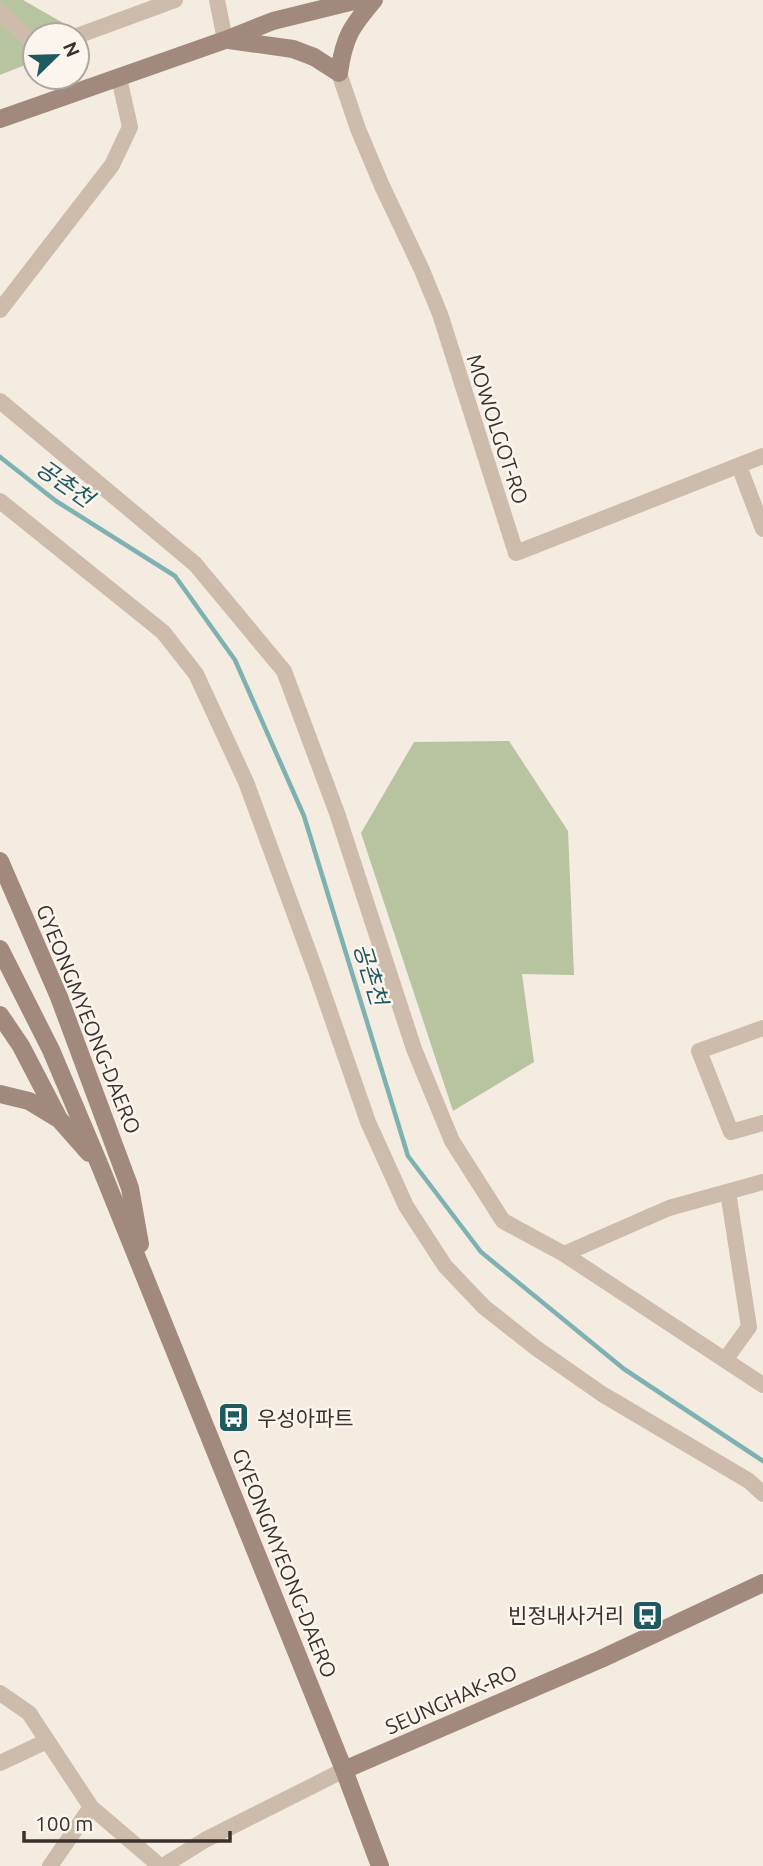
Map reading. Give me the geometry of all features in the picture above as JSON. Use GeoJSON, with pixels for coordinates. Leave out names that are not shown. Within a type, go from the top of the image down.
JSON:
{"type":"FeatureCollection","features":[{"type":"Feature","properties":{"kind":"main road"},"geometry":{"type":"LineString","coordinates":[[273,22],[312,0]]}},
{"type":"Feature","properties":{"kind":"main road"},"geometry":{"type":"LineString","coordinates":[[0,119],[273,22],[358,0]]}},
{"type":"Feature","properties":{"kind":"main road"},"geometry":{"type":"LineString","coordinates":[[225,40],[293,49],[314,57],[339,73],[342,50],[352,26],[374,0]]}},
{"type":"Feature","properties":{"kind":"main road","name":"GYEONGMYEONG-DAERO"},"geometry":{"type":"LineString","coordinates":[[0,861],[59,997],[130,1188],[146,1278]]}},
{"type":"Feature","properties":{"kind":"main road","name":"GYEONGMYEONG-DAERO"},"geometry":{"type":"LineString","coordinates":[[0,949],[51,1050],[100,1166],[344,1770],[380,1866]]}},
{"type":"Feature","properties":{"kind":"main road","name":"GYEONGMYEONG-DAERO"},"geometry":{"type":"LineString","coordinates":[[0,1015],[21,1046],[59,1119],[100,1166]]}},
{"type":"Feature","properties":{"kind":"main road"},"geometry":{"type":"LineString","coordinates":[[0,1094],[29,1101],[59,1119]]}},
{"type":"Feature","properties":{"kind":"main road","name":"SEUNGHAK-RO"},"geometry":{"type":"LineString","coordinates":[[344,1770],[601,1659],[763,1583]]}},
{"type":"Feature","properties":{"kind":"street"},"geometry":{"type":"LineString","coordinates":[[91,31],[175,0]]}},
{"type":"Feature","properties":{"kind":"street"},"geometry":{"type":"LineString","coordinates":[[217,0],[225,40]]}},
{"type":"Feature","properties":{"kind":"street"},"geometry":{"type":"LineString","coordinates":[[0,12],[21,32]]}},
{"type":"Feature","properties":{"kind":"street","name":"MOWOLGOT-RO"},"geometry":{"type":"LineString","coordinates":[[339,73],[358,129],[440,314],[516,553],[763,456]]}},
{"type":"Feature","properties":{"kind":"street"},"geometry":{"type":"LineString","coordinates":[[0,310],[112,165],[130,127],[120,78]]}},
{"type":"Feature","properties":{"kind":"street"},"geometry":{"type":"LineString","coordinates":[[0,401],[195,564],[284,671],[337,813],[414,1049],[452,1141],[503,1221],[564,1254],[763,1385]]}},
{"type":"Feature","properties":{"kind":"street"},"geometry":{"type":"LineString","coordinates":[[739,466],[763,529]]}},
{"type":"Feature","properties":{"kind":"street"},"geometry":{"type":"LineString","coordinates":[[0,501],[163,632],[197,674],[246,782],[368,1122],[406,1206],[445,1266],[484,1307],[536,1348],[602,1394],[749,1481],[763,1494]]}},
{"type":"Feature","properties":{"kind":"street"},"geometry":{"type":"LineString","coordinates":[[763,1028],[699,1051],[731,1132],[763,1123]]}},
{"type":"Feature","properties":{"kind":"street"},"geometry":{"type":"LineString","coordinates":[[564,1254],[669,1208],[763,1182]]}},
{"type":"Feature","properties":{"kind":"street"},"geometry":{"type":"LineString","coordinates":[[725,1360],[749,1327],[728,1192]]}},
{"type":"Feature","properties":{"kind":"street"},"geometry":{"type":"LineString","coordinates":[[0,1693],[29,1713],[91,1807],[162,1866]]}},
{"type":"Feature","properties":{"kind":"street"},"geometry":{"type":"LineString","coordinates":[[0,1763],[47,1741]]}},
{"type":"Feature","properties":{"kind":"street","name":"SEUNGHAK-RO"},"geometry":{"type":"LineString","coordinates":[[162,1866],[205,1840],[344,1770]]}},
{"type":"Feature","properties":{"kind":"street"},"geometry":{"type":"LineString","coordinates":[[50,1866],[91,1807]]}},
{"type":"Feature","properties":{"kind":"green space"},"geometry":{"type":"Polygon","coordinates":[[[0,0],[23,0],[60,21],[21,21],[21,67],[0,75],[0,0]]]}},
{"type":"Feature","properties":{"kind":"green space"},"geometry":{"type":"Polygon","coordinates":[[[509,741],[568,831],[574,975],[522,974],[534,1062],[453,1111],[361,833],[414,742],[509,741]]]}},
{"type":"Feature","properties":{"kind":"waterway","name":"공촌천"},"geometry":{"type":"LineString","coordinates":[[0,457],[56,501],[175,576],[235,660],[304,816],[408,1156],[481,1252],[624,1369],[763,1461]]}},
{"type":"Feature","properties":{"kind":"place","name":"우성아파트"},"geometry":{"type":"Point","coordinates":[234,1418]}},
{"type":"Feature","properties":{"kind":"place","name":"빈정내사거리"},"geometry":{"type":"Point","coordinates":[647,1615]}}]}
